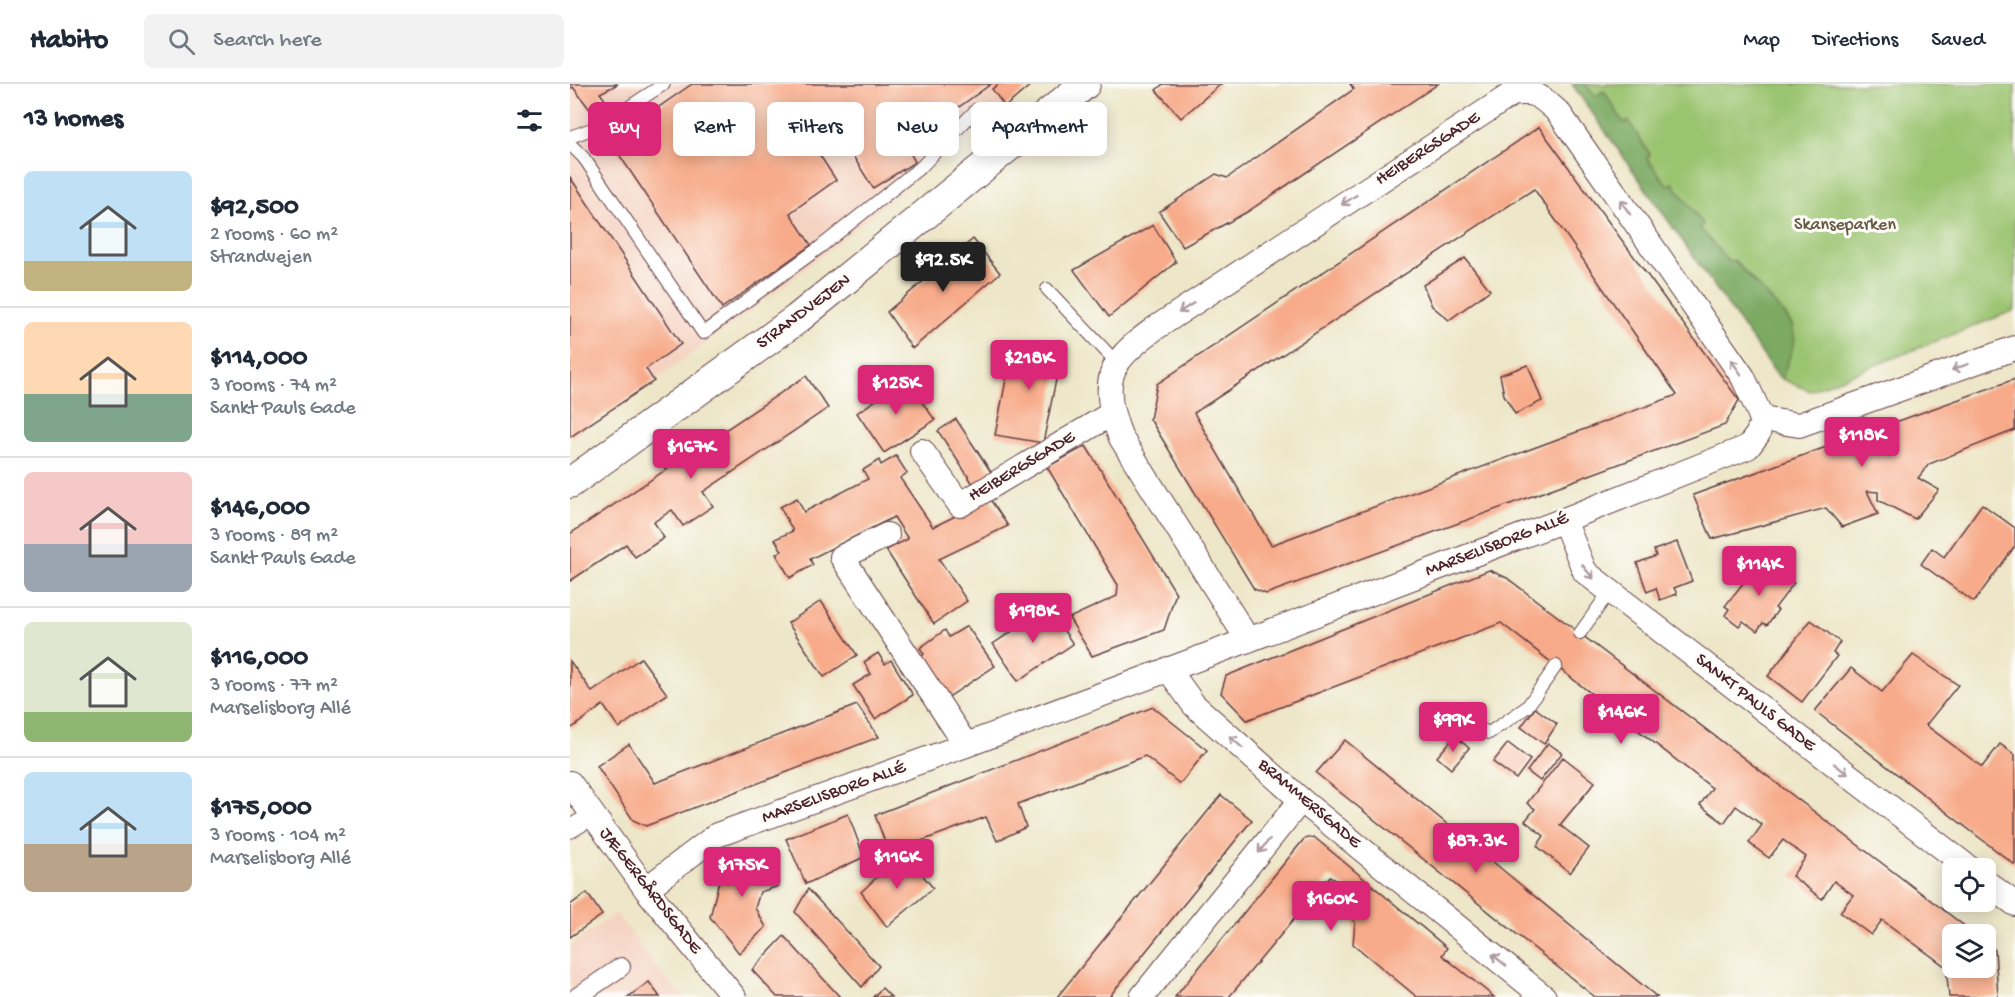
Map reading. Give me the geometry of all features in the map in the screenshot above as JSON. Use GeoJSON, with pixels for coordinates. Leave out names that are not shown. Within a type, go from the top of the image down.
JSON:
{"type":"FeatureCollection","features":[{"type":"Feature","properties":{"kind":"street","name":"STRANDVEJEN"},"geometry":{"type":"LineString","coordinates":[[570,483],[797,319],[1085,84]]}},
{"type":"Feature","properties":{"kind":"street","name":"HEIBERGSGADE"},"geometry":{"type":"LineString","coordinates":[[1117,363],[1132,346],[1154,329],[1499,102],[1512,94],[1527,92],[1536,94],[1558,113],[1583,146],[1743,377],[1762,419]]}},
{"type":"Feature","properties":{"kind":"street"},"geometry":{"type":"LineString","coordinates":[[1762,419],[1799,425],[2015,348]]}},
{"type":"Feature","properties":{"kind":"street"},"geometry":{"type":"LineString","coordinates":[[1117,363],[1110,386],[1111,414],[1121,438],[1248,640]]}},
{"type":"Feature","properties":{"kind":"street","name":"HEIBERGSGADE"},"geometry":{"type":"LineString","coordinates":[[922,451],[960,505],[1111,414]]}},
{"type":"Feature","properties":{"kind":"street","name":"MARSELISBORG ALLÉ"},"geometry":{"type":"LineString","coordinates":[[646,889],[717,835],[966,746],[1248,640],[1564,520],[1748,447],[1758,434],[1762,419]]}},
{"type":"Feature","properties":{"kind":"street","name":"SANKT PAULS GADE"},"geometry":{"type":"LineString","coordinates":[[1564,520],[1585,572],[1956,858]]}},
{"type":"Feature","properties":{"kind":"street"},"geometry":{"type":"LineString","coordinates":[[887,536],[842,557],[966,746]]}},
{"type":"Feature","properties":{"kind":"street","name":"BRAMMERSGADE"},"geometry":{"type":"LineString","coordinates":[[1167,669],[1194,705],[1301,800],[1544,997]]}},
{"type":"Feature","properties":{"kind":"street","name":"JÆGERGÅRDSGADE"},"geometry":{"type":"LineString","coordinates":[[570,783],[646,889],[734,997]]}},
{"type":"Feature","properties":{"kind":"street"},"geometry":{"type":"LineString","coordinates":[[1142,997],[1301,800]]}},
{"type":"Feature","properties":{"kind":"street"},"geometry":{"type":"LineString","coordinates":[[570,829],[592,816]]}},
{"type":"Feature","properties":{"kind":"street"},"geometry":{"type":"LineString","coordinates":[[1996,890],[2015,904]]}},
{"type":"Feature","properties":{"kind":"street"},"geometry":{"type":"LineString","coordinates":[[577,997],[621,967]]}},
{"type":"Feature","properties":{"kind":"lane"},"geometry":{"type":"LineString","coordinates":[[570,137],[600,126],[664,84]]}},
{"type":"Feature","properties":{"kind":"lane"},"geometry":{"type":"LineString","coordinates":[[570,144],[584,158],[703,333],[819,248],[922,166],[971,115]]}},
{"type":"Feature","properties":{"kind":"lane"},"geometry":{"type":"LineString","coordinates":[[1047,289],[1117,363]]}},
{"type":"Feature","properties":{"kind":"lane"},"geometry":{"type":"LineString","coordinates":[[1580,633],[1610,591]]}},
{"type":"Feature","properties":{"kind":"lane"},"geometry":{"type":"LineString","coordinates":[[1476,727],[1489,733],[1527,707],[1556,666]]}},
{"type":"Feature","properties":{"kind":"shaded area"},"geometry":{"type":"Polygon","coordinates":[[[570,84],[1032,84],[1010,102],[971,102],[971,134],[959,143],[959,102],[876,102],[876,156],[944,156],[785,285],[654,381],[570,437],[570,84]]]}},
{"type":"Feature","properties":{"kind":"shaded area"},"geometry":{"type":"Polygon","coordinates":[[[616,913],[662,975],[683,997],[570,997],[570,946],[616,913]]]}},
{"type":"Feature","properties":{"kind":"green space","name":"Skanseparken"},"geometry":{"type":"Polygon","coordinates":[[[1572,84],[2015,84],[2015,310],[1810,391],[1782,379],[1572,84]]]}},
{"type":"Feature","properties":{"kind":"green space"},"geometry":{"type":"Polygon","coordinates":[[[1572,84],[1585,84],[1595,96],[1604,91],[1624,123],[1628,121],[1650,154],[1647,158],[1668,186],[1673,183],[1703,224],[1700,228],[1729,262],[1734,260],[1785,315],[1792,325],[1795,340],[1782,379],[1777,375],[1572,84]]]}},
{"type":"Feature","properties":{"kind":"building"},"geometry":{"type":"Polygon","coordinates":[[[570,84],[618,84],[600,93],[606,101],[588,102],[588,107],[573,87],[570,89],[570,84]]]}},
{"type":"Feature","properties":{"kind":"building"},"geometry":{"type":"Polygon","coordinates":[[[692,84],[991,84],[959,107],[959,102],[876,102],[876,156],[912,156],[915,162],[873,188],[853,156],[864,156],[864,102],[767,102],[767,156],[820,156],[836,180],[790,213],[811,245],[722,308],[620,156],[661,156],[661,106],[692,84]]]}},
{"type":"Feature","properties":{"kind":"building"},"geometry":{"type":"Polygon","coordinates":[[[999,84],[1032,84],[1011,102],[1001,102],[992,89],[999,84]]]}},
{"type":"Feature","properties":{"kind":"building"},"geometry":{"type":"Polygon","coordinates":[[[1163,84],[1221,84],[1181,118],[1156,90],[1163,84]]]}},
{"type":"Feature","properties":{"kind":"building"},"geometry":{"type":"Polygon","coordinates":[[[1350,84],[1438,84],[1247,212],[1183,247],[1159,212],[1216,174],[1227,178],[1354,89],[1350,84]]]}},
{"type":"Feature","properties":{"kind":"building"},"geometry":{"type":"Polygon","coordinates":[[[1539,127],[1739,400],[1725,425],[1266,594],[1254,589],[1150,419],[1157,384],[1539,127]],[[1534,189],[1194,413],[1271,545],[1677,395],[1534,189]]]}},
{"type":"Feature","properties":{"kind":"building"},"geometry":{"type":"Polygon","coordinates":[[[570,177],[681,344],[646,369],[654,381],[570,437],[570,177]]]}},
{"type":"Feature","properties":{"kind":"building"},"geometry":{"type":"Polygon","coordinates":[[[1153,225],[1176,262],[1109,317],[1074,270],[1153,225]]]}},
{"type":"Feature","properties":{"kind":"building"},"geometry":{"type":"Polygon","coordinates":[[[973,239],[1000,273],[913,348],[911,347],[887,312],[973,239]]]}},
{"type":"Feature","properties":{"kind":"building"},"geometry":{"type":"Polygon","coordinates":[[[1465,258],[1490,290],[1449,320],[1432,306],[1423,285],[1465,258]]]}},
{"type":"Feature","properties":{"kind":"building"},"geometry":{"type":"Polygon","coordinates":[[[1014,340],[1063,346],[1043,443],[995,435],[1014,340]]]}},
{"type":"Feature","properties":{"kind":"building"},"geometry":{"type":"Polygon","coordinates":[[[1528,365],[1542,401],[1515,414],[1504,395],[1500,375],[1528,365]]]}},
{"type":"Feature","properties":{"kind":"building"},"geometry":{"type":"Polygon","coordinates":[[[806,376],[828,408],[703,492],[713,506],[683,526],[672,510],[654,522],[664,538],[635,557],[626,544],[570,581],[570,534],[806,376]]]}},
{"type":"Feature","properties":{"kind":"building"},"geometry":{"type":"Polygon","coordinates":[[[2015,379],[2015,430],[1929,464],[1918,478],[1939,490],[1915,519],[1878,500],[1878,492],[1867,491],[1878,514],[1842,527],[1826,508],[1712,539],[1693,495],[2015,379]]]}},
{"type":"Feature","properties":{"kind":"building"},"geometry":{"type":"Polygon","coordinates":[[[900,380],[907,381],[935,420],[884,453],[857,413],[889,391],[889,387],[900,380]]]}},
{"type":"Feature","properties":{"kind":"building"},"geometry":{"type":"Polygon","coordinates":[[[956,419],[995,478],[977,490],[938,431],[956,419]]]}},
{"type":"Feature","properties":{"kind":"building"},"geometry":{"type":"Polygon","coordinates":[[[1086,446],[1176,593],[1164,630],[1092,656],[1069,618],[1117,596],[1118,585],[1047,467],[1086,446]]]}},
{"type":"Feature","properties":{"kind":"building"},"geometry":{"type":"Polygon","coordinates":[[[896,456],[907,473],[900,478],[933,527],[990,499],[1008,526],[939,559],[967,601],[934,624],[886,550],[908,539],[894,517],[810,559],[813,565],[790,578],[776,554],[782,551],[775,539],[793,531],[780,507],[797,498],[804,512],[868,479],[863,470],[879,460],[881,465],[896,456]]]}},
{"type":"Feature","properties":{"kind":"building"},"geometry":{"type":"Polygon","coordinates":[[[1982,504],[2015,528],[2015,546],[1974,602],[1921,564],[1932,548],[1944,557],[1982,504]]]}},
{"type":"Feature","properties":{"kind":"building"},"geometry":{"type":"Polygon","coordinates":[[[1677,542],[1692,581],[1674,588],[1677,594],[1660,600],[1656,588],[1647,592],[1637,563],[1656,556],[1654,550],[1677,542]]]}},
{"type":"Feature","properties":{"kind":"building"},"geometry":{"type":"Polygon","coordinates":[[[1762,559],[1794,583],[1775,608],[1778,610],[1767,625],[1763,623],[1757,631],[1743,621],[1739,626],[1725,615],[1729,609],[1725,606],[1762,559]]]}},
{"type":"Feature","properties":{"kind":"building"},"geometry":{"type":"Polygon","coordinates":[[[1489,570],[1507,578],[1942,909],[1942,912],[1946,912],[1962,924],[1942,924],[1942,964],[1882,920],[1871,935],[1840,912],[1853,895],[1834,881],[1822,899],[1792,876],[1806,857],[1783,840],[1769,858],[1749,843],[1762,825],[1736,806],[1724,823],[1700,805],[1712,788],[1501,623],[1247,720],[1221,693],[1226,676],[1489,570]]]}},
{"type":"Feature","properties":{"kind":"building"},"geometry":{"type":"Polygon","coordinates":[[[821,601],[857,655],[824,677],[788,623],[821,601]]]}},
{"type":"Feature","properties":{"kind":"building"},"geometry":{"type":"Polygon","coordinates":[[[1048,607],[1073,644],[1018,681],[993,644],[1048,607]]]}},
{"type":"Feature","properties":{"kind":"building"},"geometry":{"type":"Polygon","coordinates":[[[1811,620],[1840,642],[1833,653],[1837,656],[1802,702],[1768,676],[1811,620]]]}},
{"type":"Feature","properties":{"kind":"building"},"geometry":{"type":"Polygon","coordinates":[[[967,626],[995,666],[947,698],[919,658],[924,654],[920,648],[945,630],[949,637],[967,626]]]}},
{"type":"Feature","properties":{"kind":"building"},"geometry":{"type":"Polygon","coordinates":[[[878,653],[885,664],[891,660],[913,695],[875,719],[853,685],[871,674],[864,662],[878,653]]]}},
{"type":"Feature","properties":{"kind":"building"},"geometry":{"type":"Polygon","coordinates":[[[1913,655],[1958,685],[1926,725],[1982,767],[2000,744],[2015,755],[2015,865],[1815,711],[1851,668],[1882,692],[1913,655]]]}},
{"type":"Feature","properties":{"kind":"building"},"geometry":{"type":"Polygon","coordinates":[[[641,658],[667,694],[619,728],[603,705],[572,728],[570,725],[570,661],[592,692],[641,658]]]}},
{"type":"Feature","properties":{"kind":"building"},"geometry":{"type":"Polygon","coordinates":[[[857,705],[879,737],[646,826],[633,820],[597,766],[629,744],[655,783],[857,705]]]}},
{"type":"Feature","properties":{"kind":"building"},"geometry":{"type":"Polygon","coordinates":[[[1153,707],[1207,750],[1180,784],[1145,756],[1018,804],[1026,827],[997,841],[986,817],[889,853],[875,815],[1153,707]]]}},
{"type":"Feature","properties":{"kind":"building"},"geometry":{"type":"Polygon","coordinates":[[[1535,708],[1557,724],[1544,744],[1521,727],[1535,708]]]}},
{"type":"Feature","properties":{"kind":"building"},"geometry":{"type":"Polygon","coordinates":[[[1455,736],[1469,748],[1451,769],[1437,757],[1455,736]]]}},
{"type":"Feature","properties":{"kind":"building"},"geometry":{"type":"Polygon","coordinates":[[[1345,740],[1657,997],[1595,997],[1316,773],[1345,740]]]}},
{"type":"Feature","properties":{"kind":"building"},"geometry":{"type":"Polygon","coordinates":[[[1508,743],[1530,760],[1516,779],[1493,762],[1508,743]]]}},
{"type":"Feature","properties":{"kind":"building"},"geometry":{"type":"Polygon","coordinates":[[[1548,743],[1562,753],[1540,781],[1527,771],[1548,743]]]}},
{"type":"Feature","properties":{"kind":"building"},"geometry":{"type":"Polygon","coordinates":[[[1563,757],[1595,782],[1560,825],[1589,848],[1570,873],[1537,846],[1544,836],[1525,821],[1535,809],[1527,803],[1563,757]]]}},
{"type":"Feature","properties":{"kind":"building"},"geometry":{"type":"Polygon","coordinates":[[[1221,795],[1252,820],[1109,997],[1057,997],[1221,795]]]}},
{"type":"Feature","properties":{"kind":"building"},"geometry":{"type":"Polygon","coordinates":[[[848,814],[864,857],[806,884],[786,839],[848,814]]]}},
{"type":"Feature","properties":{"kind":"building"},"geometry":{"type":"Polygon","coordinates":[[[1314,837],[1447,948],[1442,955],[1494,997],[1417,997],[1353,944],[1355,922],[1337,907],[1350,891],[1330,876],[1229,997],[1175,997],[1304,839],[1314,837]]]}},
{"type":"Feature","properties":{"kind":"building"},"geometry":{"type":"Polygon","coordinates":[[[766,852],[779,886],[760,892],[755,908],[766,927],[739,953],[710,917],[724,861],[766,852]]]}},
{"type":"Feature","properties":{"kind":"building"},"geometry":{"type":"Polygon","coordinates":[[[904,852],[933,888],[887,927],[861,892],[904,852]]]}},
{"type":"Feature","properties":{"kind":"building"},"geometry":{"type":"Polygon","coordinates":[[[808,889],[879,966],[862,987],[795,912],[808,889]]]}},
{"type":"Feature","properties":{"kind":"building"},"geometry":{"type":"Polygon","coordinates":[[[587,893],[602,915],[570,937],[570,905],[587,893]]]}},
{"type":"Feature","properties":{"kind":"building"},"geometry":{"type":"Polygon","coordinates":[[[784,936],[840,997],[777,997],[752,970],[784,936]]]}},
{"type":"Feature","properties":{"kind":"building"},"geometry":{"type":"Polygon","coordinates":[[[1996,966],[1998,997],[1949,997],[1947,978],[1996,978],[1996,966]]]}},
{"type":"Feature","properties":{"kind":"building"},"geometry":{"type":"Polygon","coordinates":[[[649,982],[660,997],[628,997],[649,982]]]}},
{"type":"Feature","properties":{"kind":"building"},"geometry":{"type":"Polygon","coordinates":[[[882,988],[891,997],[873,997],[882,988]]]}}]}
